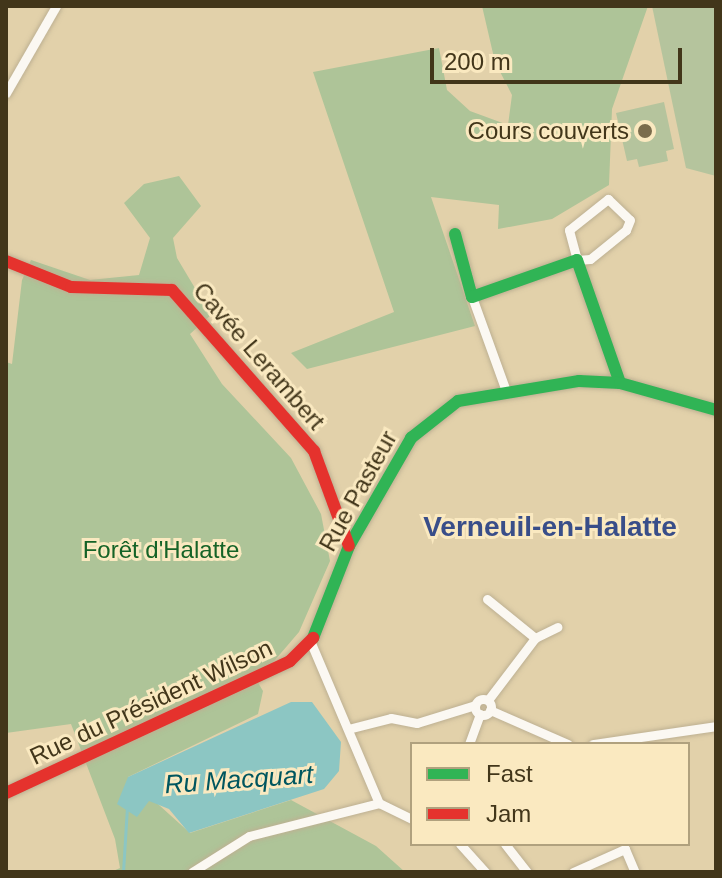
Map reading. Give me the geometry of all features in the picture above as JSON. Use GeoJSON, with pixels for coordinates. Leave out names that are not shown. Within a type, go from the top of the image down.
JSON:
{"type":"FeatureCollection","features":[{"type":"Feature","properties":{"kind":"street"},"geometry":{"type":"LineString","coordinates":[[6,93],[56,6]]}},
{"type":"Feature","properties":{"kind":"street"},"geometry":{"type":"LineString","coordinates":[[472,297],[577,260],[590,259],[626,230],[630,220],[616,202],[608,199],[569,230],[577,260],[620,383]]}},
{"type":"Feature","properties":{"kind":"street"},"geometry":{"type":"LineString","coordinates":[[455,234],[472,297],[505,388]]}},
{"type":"Feature","properties":{"kind":"street","name":"Cavée Lerambert"},"geometry":{"type":"LineString","coordinates":[[6,261],[71,287],[166,287],[314,451],[349,546]]}},
{"type":"Feature","properties":{"kind":"street","name":"Rue Pasteur"},"geometry":{"type":"LineString","coordinates":[[311,643],[349,546],[423,425],[458,401],[505,388],[620,383],[716,409]]}},
{"type":"Feature","properties":{"kind":"street"},"geometry":{"type":"LineString","coordinates":[[487,599],[535,638]]}},
{"type":"Feature","properties":{"kind":"street"},"geometry":{"type":"LineString","coordinates":[[470,742],[483,708],[535,638],[558,627]]}},
{"type":"Feature","properties":{"kind":"street"},"geometry":{"type":"LineString","coordinates":[[311,643],[379,803]]}},
{"type":"Feature","properties":{"kind":"street","name":"Rue du Président Wilson"},"geometry":{"type":"LineString","coordinates":[[6,793],[290,661],[311,643]]}},
{"type":"Feature","properties":{"kind":"street"},"geometry":{"type":"LineString","coordinates":[[348,729],[391,718],[417,723],[483,708],[563,742]]}},
{"type":"Feature","properties":{"kind":"street"},"geometry":{"type":"LineString","coordinates":[[607,742],[716,726]]}},
{"type":"Feature","properties":{"kind":"street"},"geometry":{"type":"LineString","coordinates":[[192,872],[249,836],[379,803],[410,818]]}},
{"type":"Feature","properties":{"kind":"street"},"geometry":{"type":"LineString","coordinates":[[462,846],[485,872]]}},
{"type":"Feature","properties":{"kind":"street"},"geometry":{"type":"LineString","coordinates":[[507,846],[527,872]]}},
{"type":"Feature","properties":{"kind":"street"},"geometry":{"type":"LineString","coordinates":[[573,872],[625,849],[635,872]]}},
{"type":"Feature","properties":{"kind":"green space"},"geometry":{"type":"Polygon","coordinates":[[[482,6],[648,6],[612,109],[609,185],[552,219],[498,229],[499,205],[431,197],[475,326],[307,369],[291,353],[394,312],[313,72],[439,48],[447,90],[470,111],[508,125],[512,95],[495,62],[482,6]]]}},
{"type":"Feature","properties":{"kind":"green space"},"geometry":{"type":"Polygon","coordinates":[[[652,6],[716,6],[716,176],[686,168],[652,6]]]}},
{"type":"Feature","properties":{"kind":"green space","name":"Cours couverts"},"geometry":{"type":"Polygon","coordinates":[[[664,102],[674,149],[666,151],[668,161],[639,167],[637,159],[627,161],[616,113],[664,102]]]}},
{"type":"Feature","properties":{"kind":"green space","name":"Forêt d'Halatte"},"geometry":{"type":"Polygon","coordinates":[[[179,176],[201,206],[173,238],[177,258],[211,315],[190,334],[222,384],[291,458],[321,514],[330,561],[299,632],[257,681],[263,691],[258,714],[128,777],[190,833],[291,800],[376,846],[405,872],[111,872],[120,868],[115,839],[71,724],[6,733],[6,362],[12,364],[22,280],[31,260],[90,280],[139,275],[150,238],[124,203],[144,184],[179,176]]]}},
{"type":"Feature","properties":{"kind":"water"},"geometry":{"type":"Polygon","coordinates":[[[291,702],[312,702],[341,742],[339,771],[324,789],[189,833],[169,809],[149,801],[137,817],[117,804],[128,777],[291,702]]]}},
{"type":"Feature","properties":{"kind":"waterway","name":"Ru Macquart"},"geometry":{"type":"LineString","coordinates":[[123,872],[127,807]]}},
{"type":"Feature","properties":{"kind":"traffic: fast"},"geometry":{"type":"LineString","coordinates":[[455,234],[472,297],[577,260],[620,383]]}},
{"type":"Feature","properties":{"kind":"traffic: fast"},"geometry":{"type":"LineString","coordinates":[[313,638],[349,546],[411,438],[458,401],[579,381],[620,383],[716,410]]}},
{"type":"Feature","properties":{"kind":"traffic: jam"},"geometry":{"type":"LineString","coordinates":[[6,261],[71,287],[172,290],[314,451],[349,546]]}},
{"type":"Feature","properties":{"kind":"traffic: jam"},"geometry":{"type":"LineString","coordinates":[[6,793],[290,661],[313,638]]}},
{"type":"Feature","properties":{"kind":"place","name":"Cours couverts"},"geometry":{"type":"Point","coordinates":[645,131]}},
{"type":"Feature","properties":{"kind":"district","name":"Verneuil-en-Halatte"},"geometry":{"type":"Point","coordinates":[550,527]}}]}
